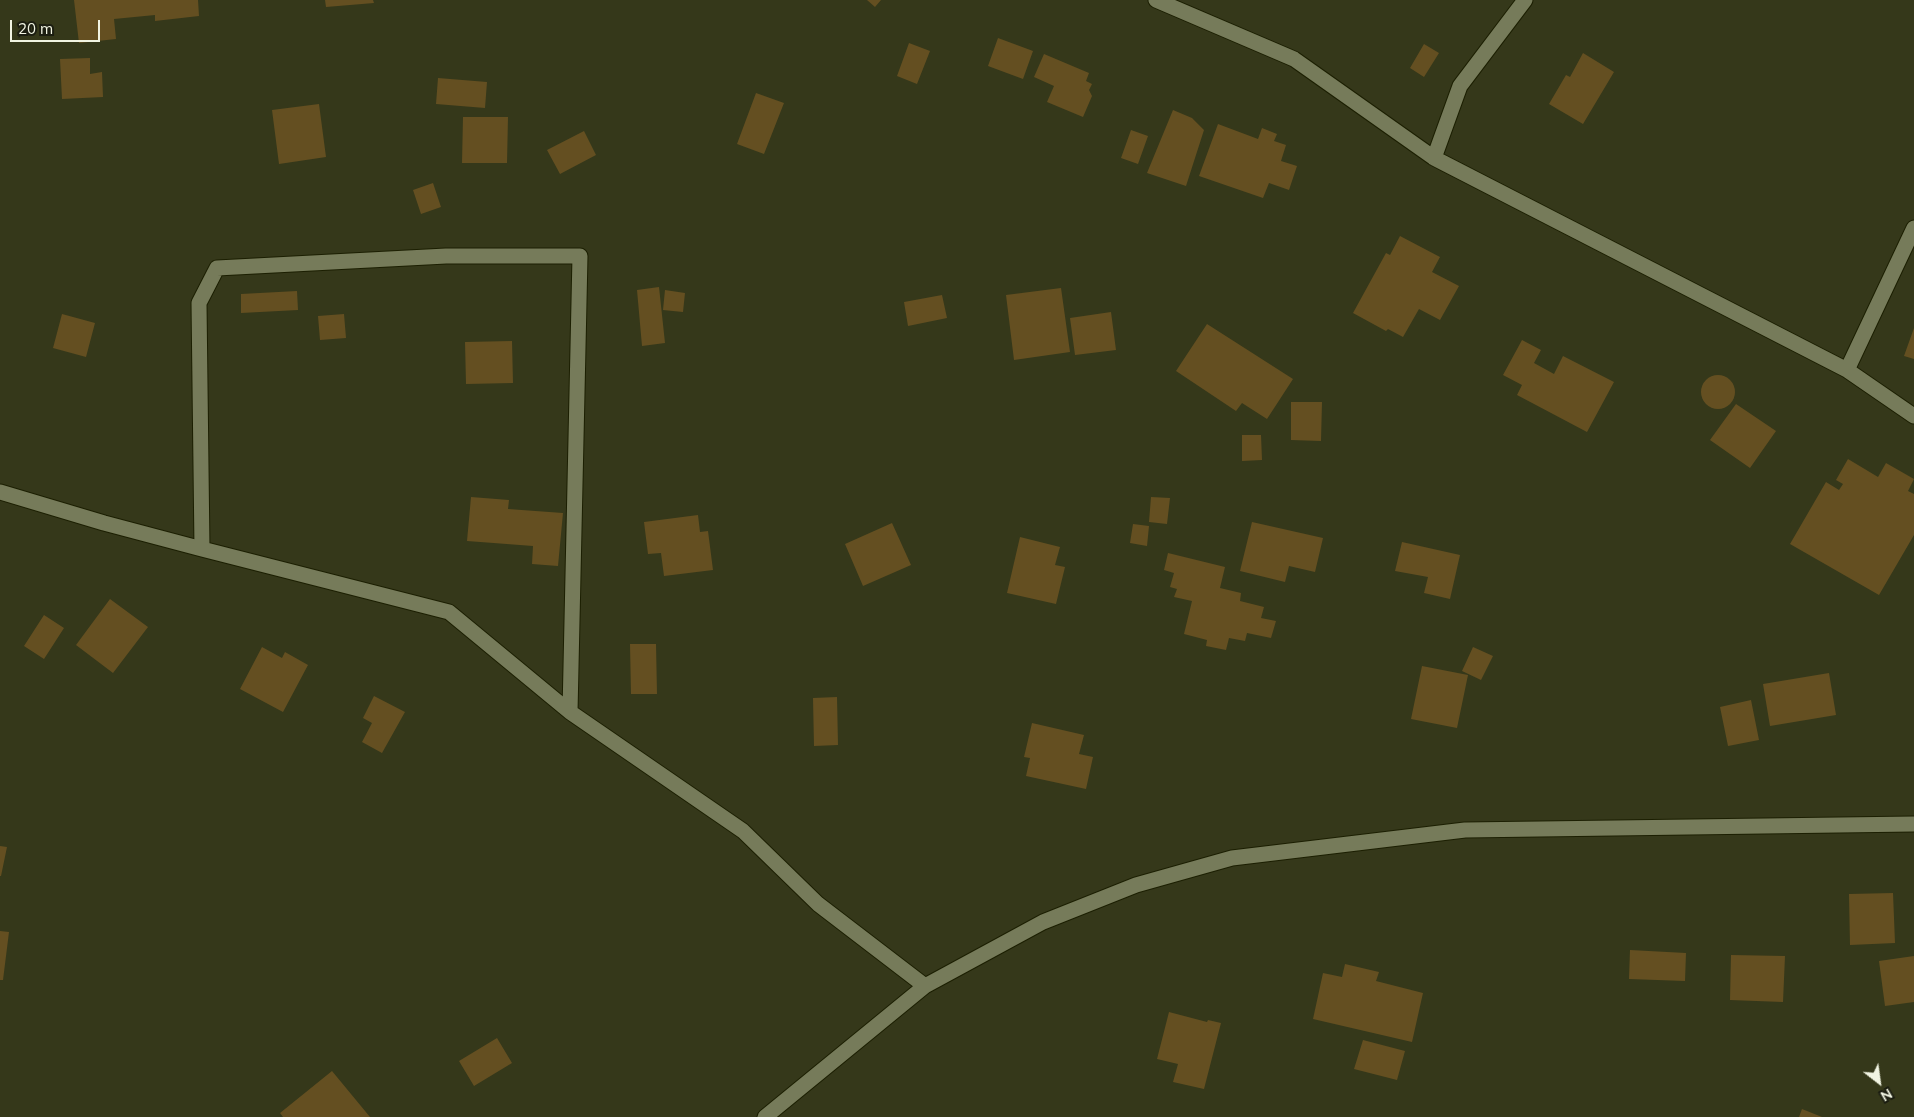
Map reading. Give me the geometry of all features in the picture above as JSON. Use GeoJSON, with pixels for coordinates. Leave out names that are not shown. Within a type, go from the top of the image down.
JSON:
{"type":"FeatureCollection","features":[{"type":"Feature","properties":{"kind":"street"},"geometry":{"type":"LineString","coordinates":[[1156,0],[1294,59],[1434,158],[1847,370],[1914,416]]}},
{"type":"Feature","properties":{"kind":"street"},"geometry":{"type":"LineString","coordinates":[[1434,158],[1460,86],[1525,0]]}},
{"type":"Feature","properties":{"kind":"street"},"geometry":{"type":"LineString","coordinates":[[1847,370],[1914,228]]}},
{"type":"Feature","properties":{"kind":"street"},"geometry":{"type":"LineString","coordinates":[[202,549],[199,303],[217,268],[446,256],[580,256],[570,712]]}},
{"type":"Feature","properties":{"kind":"street"},"geometry":{"type":"LineString","coordinates":[[0,492],[104,523],[449,612],[570,712],[743,831],[818,904],[925,986]]}},
{"type":"Feature","properties":{"kind":"street"},"geometry":{"type":"LineString","coordinates":[[765,1117],[925,986],[1042,922],[1136,886],[1232,858],[1465,830],[1914,824]]}},
{"type":"Feature","properties":{"kind":"building"},"geometry":{"type":"Polygon","coordinates":[[[74,0],[198,0],[199,16],[155,21],[155,15],[114,19],[116,39],[79,43],[74,0]]]}},
{"type":"Feature","properties":{"kind":"building"},"geometry":{"type":"Polygon","coordinates":[[[325,0],[373,0],[374,3],[326,7],[325,0]]]}},
{"type":"Feature","properties":{"kind":"building"},"geometry":{"type":"Polygon","coordinates":[[[867,0],[881,0],[875,7],[867,0]]]}},
{"type":"Feature","properties":{"kind":"building"},"geometry":{"type":"Polygon","coordinates":[[[998,38],[1033,51],[1023,79],[988,66],[998,38]]]}},
{"type":"Feature","properties":{"kind":"building"},"geometry":{"type":"Polygon","coordinates":[[[909,43],[930,51],[917,84],[897,76],[909,43]]]}},
{"type":"Feature","properties":{"kind":"building"},"geometry":{"type":"Polygon","coordinates":[[[1424,44],[1439,53],[1424,77],[1410,68],[1424,44]]]}},
{"type":"Feature","properties":{"kind":"building"},"geometry":{"type":"Polygon","coordinates":[[[1583,53],[1614,72],[1583,124],[1549,104],[1566,75],[1570,77],[1583,53]]]}},
{"type":"Feature","properties":{"kind":"building"},"geometry":{"type":"Polygon","coordinates":[[[1044,54],[1089,73],[1086,81],[1092,84],[1089,90],[1092,96],[1083,117],[1047,102],[1054,86],[1034,77],[1044,54]]]}},
{"type":"Feature","properties":{"kind":"building"},"geometry":{"type":"Polygon","coordinates":[[[90,58],[90,74],[102,72],[103,97],[62,99],[60,59],[90,58]]]}},
{"type":"Feature","properties":{"kind":"building"},"geometry":{"type":"Polygon","coordinates":[[[438,78],[487,82],[485,108],[436,104],[438,78]]]}},
{"type":"Feature","properties":{"kind":"building"},"geometry":{"type":"Polygon","coordinates":[[[756,93],[784,103],[764,154],[737,144],[756,93]]]}},
{"type":"Feature","properties":{"kind":"building"},"geometry":{"type":"Polygon","coordinates":[[[319,104],[326,157],[279,164],[272,110],[319,104]]]}},
{"type":"Feature","properties":{"kind":"building"},"geometry":{"type":"Polygon","coordinates":[[[1173,110],[1192,118],[1204,130],[1186,186],[1147,173],[1173,110]]]}},
{"type":"Feature","properties":{"kind":"building"},"geometry":{"type":"Polygon","coordinates":[[[463,117],[508,117],[507,163],[462,163],[463,117]]]}},
{"type":"Feature","properties":{"kind":"building"},"geometry":{"type":"Polygon","coordinates":[[[1218,124],[1258,139],[1262,128],[1277,134],[1274,141],[1286,145],[1281,161],[1297,166],[1289,190],[1269,183],[1263,198],[1199,176],[1218,124]]]}},
{"type":"Feature","properties":{"kind":"building"},"geometry":{"type":"Polygon","coordinates":[[[1131,130],[1148,136],[1138,164],[1121,158],[1131,130]]]}},
{"type":"Feature","properties":{"kind":"building"},"geometry":{"type":"Polygon","coordinates":[[[584,131],[596,155],[560,174],[547,150],[584,131]]]}},
{"type":"Feature","properties":{"kind":"building"},"geometry":{"type":"Polygon","coordinates":[[[433,183],[441,207],[421,214],[413,190],[433,183]]]}},
{"type":"Feature","properties":{"kind":"building"},"geometry":{"type":"Polygon","coordinates":[[[1400,236],[1440,257],[1432,272],[1459,286],[1440,320],[1419,309],[1403,337],[1388,329],[1386,331],[1353,313],[1386,253],[1390,255],[1400,236]]]}},
{"type":"Feature","properties":{"kind":"building"},"geometry":{"type":"Polygon","coordinates":[[[659,287],[665,343],[642,346],[637,290],[659,287]]]}},
{"type":"Feature","properties":{"kind":"building"},"geometry":{"type":"Polygon","coordinates":[[[1061,288],[1070,352],[1014,360],[1006,295],[1061,288]]]}},
{"type":"Feature","properties":{"kind":"building"},"geometry":{"type":"Polygon","coordinates":[[[665,290],[685,293],[683,312],[663,310],[665,290]]]}},
{"type":"Feature","properties":{"kind":"building"},"geometry":{"type":"Polygon","coordinates":[[[297,291],[298,310],[241,313],[241,294],[297,291]]]}},
{"type":"Feature","properties":{"kind":"building"},"geometry":{"type":"Polygon","coordinates":[[[942,295],[947,318],[908,326],[904,302],[942,295]]]}},
{"type":"Feature","properties":{"kind":"building"},"geometry":{"type":"Polygon","coordinates":[[[1111,312],[1116,350],[1075,355],[1070,318],[1111,312]]]}},
{"type":"Feature","properties":{"kind":"building"},"geometry":{"type":"Polygon","coordinates":[[[62,314],[95,323],[86,357],[53,348],[62,314]]]}},
{"type":"Feature","properties":{"kind":"building"},"geometry":{"type":"Polygon","coordinates":[[[344,314],[346,338],[320,340],[318,316],[344,314]]]}},
{"type":"Feature","properties":{"kind":"building"},"geometry":{"type":"Polygon","coordinates":[[[1207,324],[1293,379],[1267,419],[1242,403],[1236,411],[1176,371],[1207,324]]]}},
{"type":"Feature","properties":{"kind":"building"},"geometry":{"type":"Polygon","coordinates":[[[1914,328],[1914,359],[1904,356],[1914,328]]]}},
{"type":"Feature","properties":{"kind":"building"},"geometry":{"type":"Polygon","coordinates":[[[1522,340],[1541,350],[1534,363],[1554,374],[1563,356],[1614,382],[1587,432],[1517,395],[1522,385],[1503,375],[1522,340]]]}},
{"type":"Feature","properties":{"kind":"building"},"geometry":{"type":"Polygon","coordinates":[[[512,341],[513,383],[466,384],[465,342],[512,341]]]}},
{"type":"Feature","properties":{"kind":"building"},"geometry":{"type":"Polygon","coordinates":[[[1718,375],[1730,380],[1735,392],[1730,404],[1718,409],[1706,404],[1701,392],[1706,380],[1718,375]]]}},
{"type":"Feature","properties":{"kind":"building"},"geometry":{"type":"Polygon","coordinates":[[[1291,402],[1322,402],[1321,441],[1291,440],[1291,402]]]}},
{"type":"Feature","properties":{"kind":"building"},"geometry":{"type":"Polygon","coordinates":[[[1736,404],[1776,431],[1750,468],[1710,440],[1736,404]]]}},
{"type":"Feature","properties":{"kind":"building"},"geometry":{"type":"Polygon","coordinates":[[[1242,435],[1261,435],[1262,460],[1242,461],[1242,435]]]}},
{"type":"Feature","properties":{"kind":"building"},"geometry":{"type":"Polygon","coordinates":[[[1848,459],[1878,477],[1886,463],[1914,479],[1908,491],[1914,494],[1914,535],[1879,595],[1790,544],[1826,482],[1839,490],[1843,484],[1836,480],[1848,459]]]}},
{"type":"Feature","properties":{"kind":"building"},"geometry":{"type":"Polygon","coordinates":[[[471,497],[509,500],[508,509],[563,513],[558,566],[532,564],[533,546],[467,541],[471,497]]]}},
{"type":"Feature","properties":{"kind":"building"},"geometry":{"type":"Polygon","coordinates":[[[1151,497],[1170,498],[1167,524],[1149,522],[1151,497]]]}},
{"type":"Feature","properties":{"kind":"building"},"geometry":{"type":"Polygon","coordinates":[[[698,515],[700,532],[708,531],[713,570],[664,576],[661,553],[648,554],[644,522],[698,515]]]}},
{"type":"Feature","properties":{"kind":"building"},"geometry":{"type":"Polygon","coordinates":[[[1252,522],[1323,538],[1315,572],[1289,566],[1285,582],[1240,571],[1252,522]]]}},
{"type":"Feature","properties":{"kind":"building"},"geometry":{"type":"Polygon","coordinates":[[[892,523],[911,565],[863,586],[845,544],[892,523]]]}},
{"type":"Feature","properties":{"kind":"building"},"geometry":{"type":"Polygon","coordinates":[[[1133,524],[1149,526],[1147,546],[1130,543],[1133,524]]]}},
{"type":"Feature","properties":{"kind":"building"},"geometry":{"type":"Polygon","coordinates":[[[1020,537],[1060,547],[1055,565],[1065,567],[1056,604],[1007,593],[1020,537]]]}},
{"type":"Feature","properties":{"kind":"building"},"geometry":{"type":"Polygon","coordinates":[[[1402,542],[1460,555],[1450,599],[1424,593],[1428,577],[1395,571],[1402,542]]]}},
{"type":"Feature","properties":{"kind":"building"},"geometry":{"type":"Polygon","coordinates":[[[1168,553],[1225,567],[1220,588],[1241,593],[1240,601],[1264,607],[1261,618],[1276,621],[1271,638],[1247,633],[1245,641],[1229,638],[1226,650],[1206,646],[1207,640],[1184,634],[1192,601],[1174,597],[1177,589],[1170,587],[1174,573],[1164,570],[1168,553]]]}},
{"type":"Feature","properties":{"kind":"building"},"geometry":{"type":"Polygon","coordinates":[[[110,599],[148,627],[113,673],[76,645],[110,599]]]}},
{"type":"Feature","properties":{"kind":"building"},"geometry":{"type":"Polygon","coordinates":[[[44,615],[64,628],[44,659],[24,646],[44,615]]]}},
{"type":"Feature","properties":{"kind":"building"},"geometry":{"type":"Polygon","coordinates":[[[630,644],[656,644],[657,694],[631,694],[630,644]]]}},
{"type":"Feature","properties":{"kind":"building"},"geometry":{"type":"Polygon","coordinates":[[[262,647],[282,658],[285,652],[308,665],[283,712],[240,689],[262,647]]]}},
{"type":"Feature","properties":{"kind":"building"},"geometry":{"type":"Polygon","coordinates":[[[1473,647],[1493,656],[1481,680],[1462,671],[1473,647]]]}},
{"type":"Feature","properties":{"kind":"building"},"geometry":{"type":"Polygon","coordinates":[[[1422,666],[1468,675],[1457,728],[1411,719],[1422,666]]]}},
{"type":"Feature","properties":{"kind":"building"},"geometry":{"type":"Polygon","coordinates":[[[1829,673],[1836,715],[1770,726],[1763,684],[1829,673]]]}},
{"type":"Feature","properties":{"kind":"building"},"geometry":{"type":"Polygon","coordinates":[[[374,696],[405,712],[382,753],[362,742],[372,723],[363,718],[374,696]]]}},
{"type":"Feature","properties":{"kind":"building"},"geometry":{"type":"Polygon","coordinates":[[[837,697],[838,745],[814,746],[813,698],[837,697]]]}},
{"type":"Feature","properties":{"kind":"building"},"geometry":{"type":"Polygon","coordinates":[[[1751,700],[1759,740],[1728,746],[1720,707],[1751,700]]]}},
{"type":"Feature","properties":{"kind":"building"},"geometry":{"type":"Polygon","coordinates":[[[1032,723],[1084,735],[1079,754],[1093,757],[1086,789],[1026,776],[1030,758],[1024,757],[1032,723]]]}},
{"type":"Feature","properties":{"kind":"building"},"geometry":{"type":"Polygon","coordinates":[[[0,846],[7,847],[1,876],[0,876],[0,846]]]}},
{"type":"Feature","properties":{"kind":"building"},"geometry":{"type":"Polygon","coordinates":[[[1893,893],[1895,943],[1850,945],[1849,894],[1893,893]]]}},
{"type":"Feature","properties":{"kind":"building"},"geometry":{"type":"Polygon","coordinates":[[[0,931],[9,932],[3,980],[0,980],[0,931]]]}},
{"type":"Feature","properties":{"kind":"building"},"geometry":{"type":"Polygon","coordinates":[[[1630,950],[1686,953],[1685,981],[1629,979],[1630,950]]]}},
{"type":"Feature","properties":{"kind":"building"},"geometry":{"type":"Polygon","coordinates":[[[1731,955],[1785,956],[1783,1002],[1730,1000],[1731,955]]]}},
{"type":"Feature","properties":{"kind":"building"},"geometry":{"type":"Polygon","coordinates":[[[1914,956],[1914,1002],[1885,1006],[1879,961],[1914,956]]]}},
{"type":"Feature","properties":{"kind":"building"},"geometry":{"type":"Polygon","coordinates":[[[1345,964],[1379,972],[1376,981],[1423,993],[1412,1042],[1313,1019],[1323,973],[1342,977],[1345,964]]]}},
{"type":"Feature","properties":{"kind":"building"},"geometry":{"type":"Polygon","coordinates":[[[1169,1012],[1207,1022],[1208,1020],[1221,1023],[1204,1089],[1173,1082],[1178,1064],[1157,1059],[1169,1012]]]}},
{"type":"Feature","properties":{"kind":"building"},"geometry":{"type":"Polygon","coordinates":[[[497,1038],[512,1063],[474,1086],[459,1061],[497,1038]]]}},
{"type":"Feature","properties":{"kind":"building"},"geometry":{"type":"Polygon","coordinates":[[[1363,1040],[1405,1051],[1397,1080],[1354,1069],[1363,1040]]]}},
{"type":"Feature","properties":{"kind":"building"},"geometry":{"type":"Polygon","coordinates":[[[332,1071],[370,1117],[283,1117],[280,1113],[332,1071]]]}},
{"type":"Feature","properties":{"kind":"building"},"geometry":{"type":"Polygon","coordinates":[[[1802,1109],[1822,1117],[1799,1117],[1802,1109]]]}}]}
